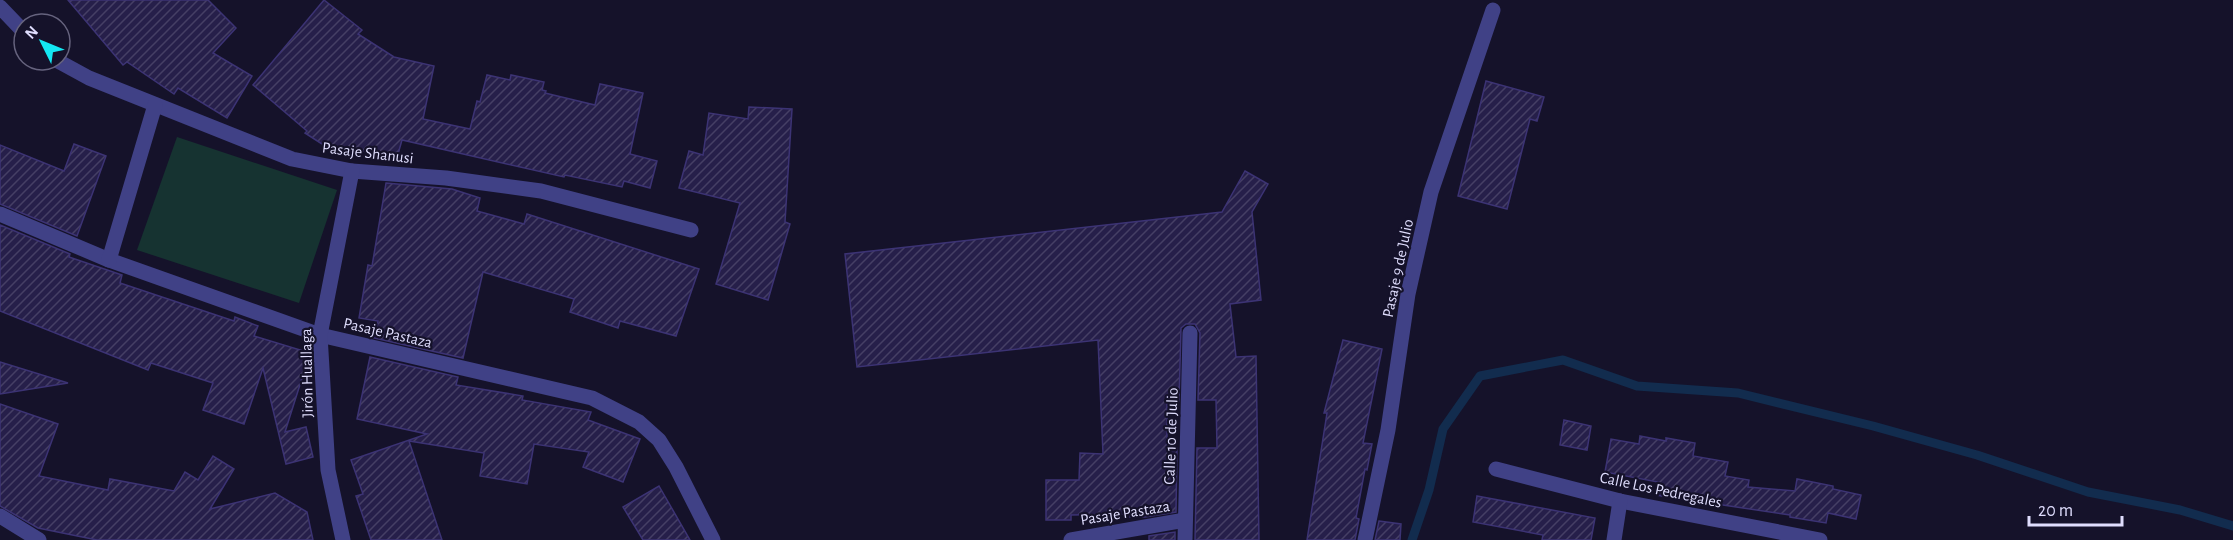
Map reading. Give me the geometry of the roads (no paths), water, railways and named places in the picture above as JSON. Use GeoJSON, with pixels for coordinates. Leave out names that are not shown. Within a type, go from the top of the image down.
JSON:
{"type":"FeatureCollection","features":[{"type":"Feature","properties":{"kind":"street"},"geometry":{"type":"LineString","coordinates":[[0,7],[12,20]]}},
{"type":"Feature","properties":{"kind":"street","name":"Pasaje 9 de Julio"},"geometry":{"type":"LineString","coordinates":[[1365,540],[1388,430],[1408,294],[1431,192],[1493,10]]}},
{"type":"Feature","properties":{"kind":"street","name":"Pasaje Shanusi"},"geometry":{"type":"LineString","coordinates":[[72,69],[88,78],[292,159],[352,171],[446,178],[541,191],[691,230]]}},
{"type":"Feature","properties":{"kind":"street"},"geometry":{"type":"LineString","coordinates":[[109,260],[155,105]]}},
{"type":"Feature","properties":{"kind":"street","name":"Jirón Huallaga"},"geometry":{"type":"LineString","coordinates":[[343,540],[328,470],[320,335],[352,171]]}},
{"type":"Feature","properties":{"kind":"street","name":"Pasaje Pastaza"},"geometry":{"type":"LineString","coordinates":[[0,214],[109,260],[320,335],[592,398],[639,422],[659,440],[676,467],[713,540]]}},
{"type":"Feature","properties":{"kind":"street","name":"Calle 10 de Julio"},"geometry":{"type":"LineString","coordinates":[[1185,540],[1190,333]]}},
{"type":"Feature","properties":{"kind":"street","name":"Calle Los Pedregales"},"geometry":{"type":"LineString","coordinates":[[1496,469],[1620,501],[1820,540]]}},
{"type":"Feature","properties":{"kind":"street"},"geometry":{"type":"LineString","coordinates":[[1614,540],[1620,501]]}},
{"type":"Feature","properties":{"kind":"street"},"geometry":{"type":"LineString","coordinates":[[0,516],[39,540]]}},
{"type":"Feature","properties":{"kind":"street","name":"Pasaje Pastaza"},"geometry":{"type":"LineString","coordinates":[[1071,540],[1185,520]]}},
{"type":"Feature","properties":{"kind":"waterway"},"geometry":{"type":"LineString","coordinates":[[1412,540],[1429,490],[1443,429],[1480,376],[1563,360],[1637,386],[1738,393],[1873,426],[1977,455],[2088,492],[2180,510],[2233,526]]}}]}
